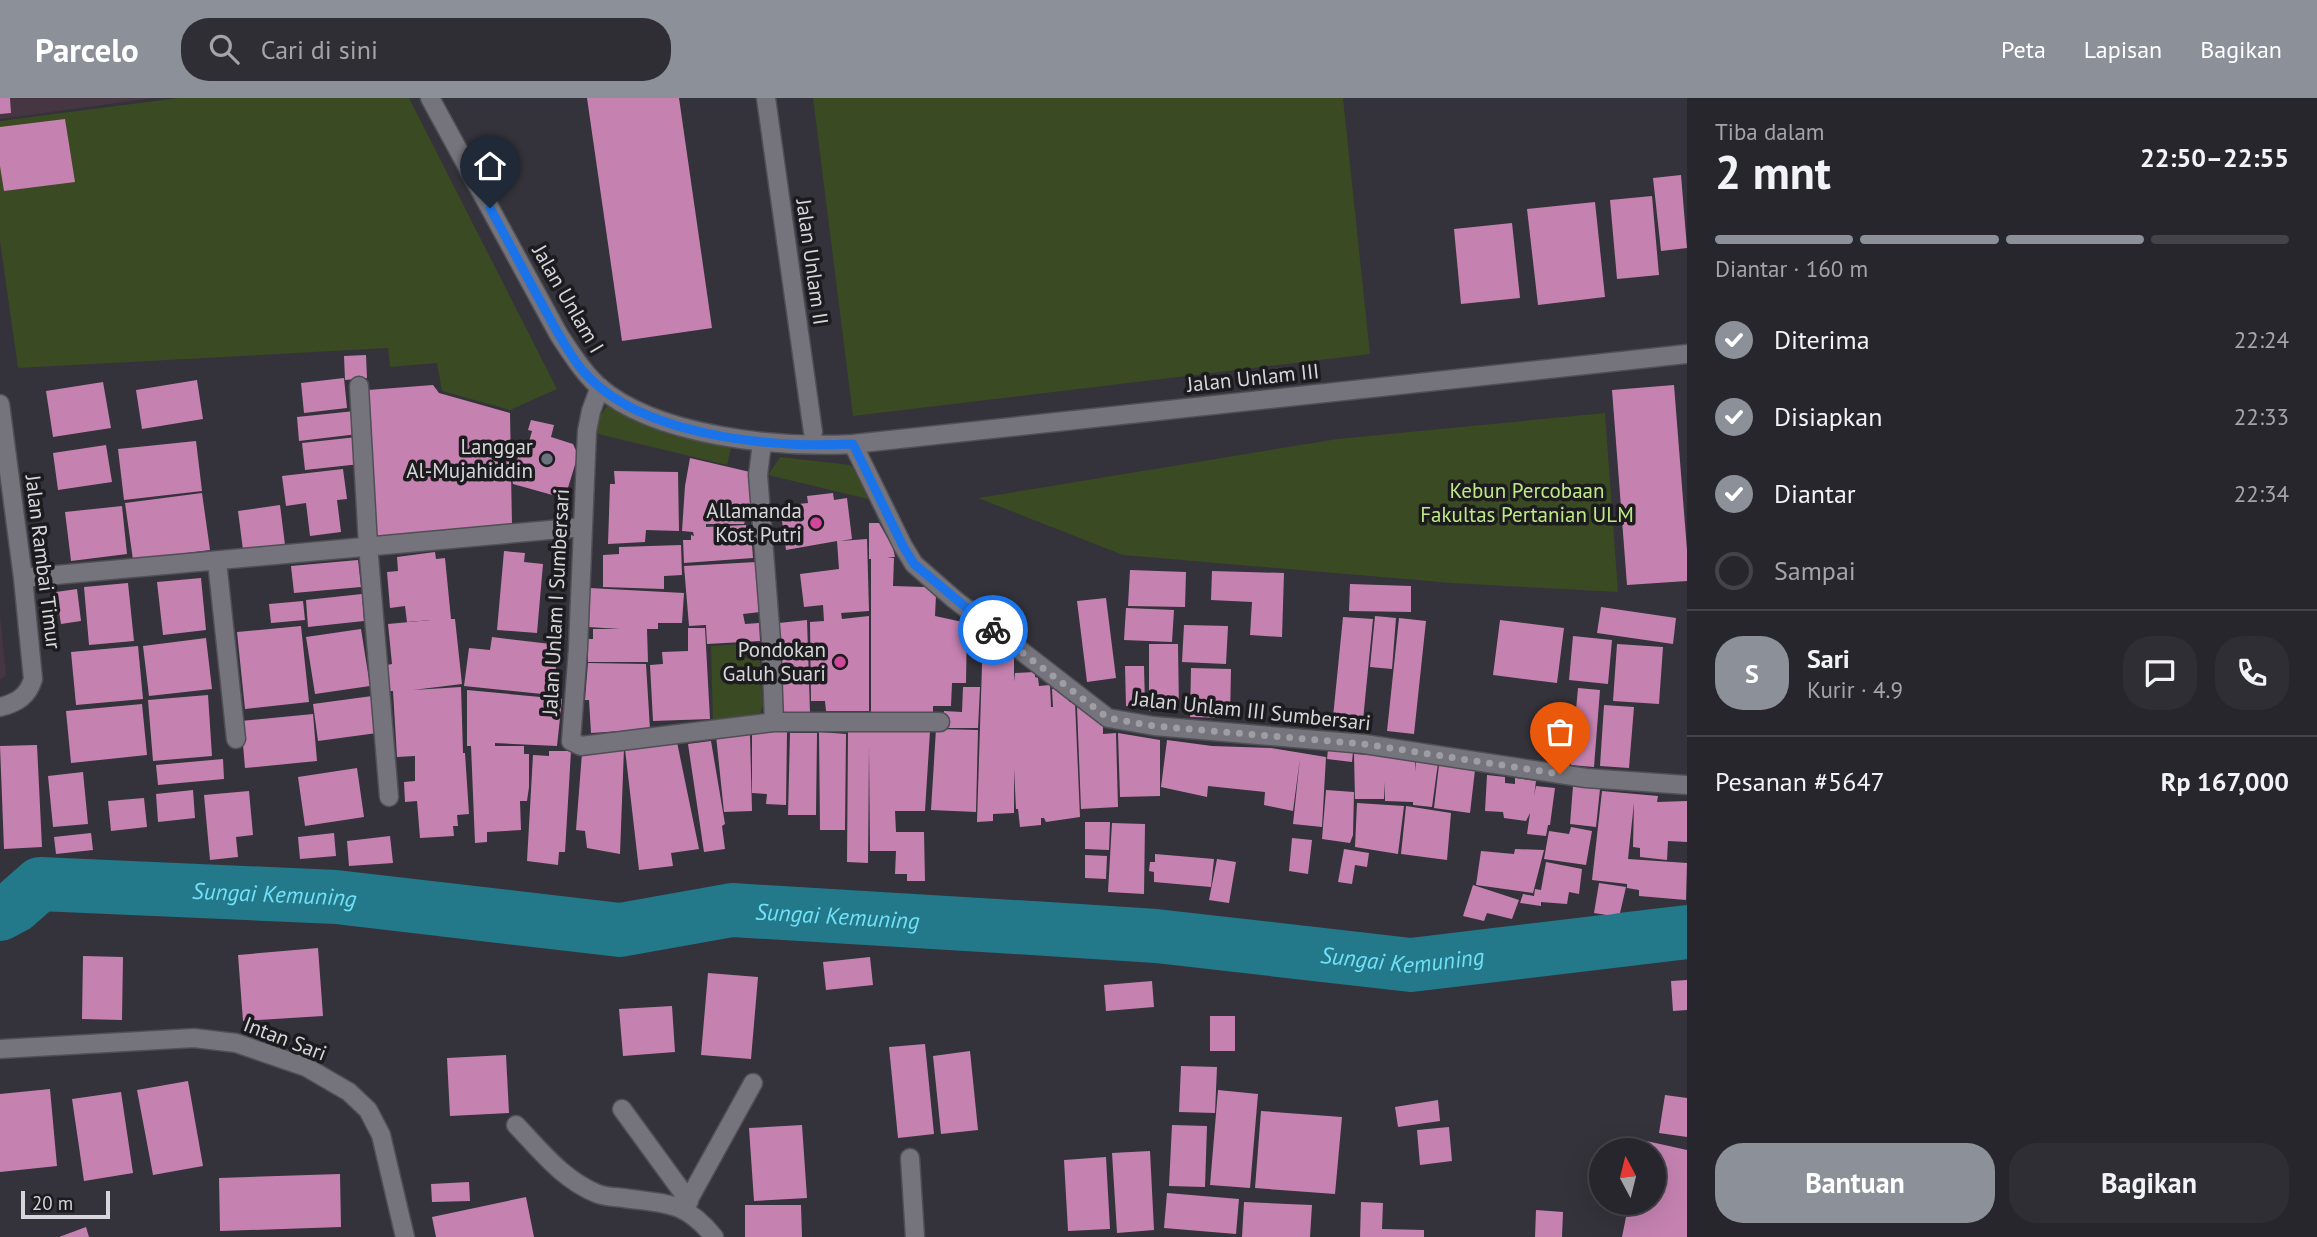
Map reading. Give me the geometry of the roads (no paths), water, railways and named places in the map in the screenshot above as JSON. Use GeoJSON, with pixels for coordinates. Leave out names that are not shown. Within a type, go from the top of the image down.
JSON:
{"type":"FeatureCollection","features":[{"type":"Feature","properties":{"kind":"street","name":"Jalan Unlam I"},"geometry":{"type":"LineString","coordinates":[[430,98],[559,335],[579,366],[600,387],[630,406],[677,425],[717,435],[762,443],[818,439]]}},
{"type":"Feature","properties":{"kind":"street","name":"Jalan Unlam II"},"geometry":{"type":"LineString","coordinates":[[766,98],[818,439]]}},
{"type":"Feature","properties":{"kind":"street","name":"Jalan Unlam III"},"geometry":{"type":"LineString","coordinates":[[818,439],[853,444],[1687,355]]}},
{"type":"Feature","properties":{"kind":"street"},"geometry":{"type":"LineString","coordinates":[[359,386],[368,545],[390,797]]}},
{"type":"Feature","properties":{"kind":"street","name":"Jalan Unlam I Sumbersari"},"geometry":{"type":"LineString","coordinates":[[600,387],[587,431],[578,648],[571,741],[582,746],[774,722],[940,722]]}},
{"type":"Feature","properties":{"kind":"street","name":"Jalan Rambai Timur"},"geometry":{"type":"LineString","coordinates":[[0,404],[23,578],[33,679],[23,698],[0,707]]}},
{"type":"Feature","properties":{"kind":"street"},"geometry":{"type":"LineString","coordinates":[[762,443],[758,475],[771,640],[774,722]]}},
{"type":"Feature","properties":{"kind":"street","name":"Jalan Unlam III Sumbersari"},"geometry":{"type":"LineString","coordinates":[[853,444],[914,564],[954,600],[1108,718],[1154,726],[1364,744],[1586,778],[1687,785]]}},
{"type":"Feature","properties":{"kind":"street"},"geometry":{"type":"LineString","coordinates":[[23,578],[583,527]]}},
{"type":"Feature","properties":{"kind":"street"},"geometry":{"type":"LineString","coordinates":[[217,561],[236,739]]}},
{"type":"Feature","properties":{"kind":"street","name":"Intan Sari"},"geometry":{"type":"LineString","coordinates":[[0,1049],[194,1038],[236,1043],[306,1067],[349,1092],[368,1110],[381,1135],[405,1237]]}},
{"type":"Feature","properties":{"kind":"street"},"geometry":{"type":"LineString","coordinates":[[687,1205],[753,1083]]}},
{"type":"Feature","properties":{"kind":"street"},"geometry":{"type":"LineString","coordinates":[[622,1109],[687,1205],[715,1237]]}},
{"type":"Feature","properties":{"kind":"street"},"geometry":{"type":"LineString","coordinates":[[516,1125],[566,1177],[600,1195],[687,1205]]}},
{"type":"Feature","properties":{"kind":"street"},"geometry":{"type":"LineString","coordinates":[[910,1158],[915,1237]]}},
{"type":"Feature","properties":{"kind":"waterway","name":"Sungai Kemuning"},"geometry":{"type":"LineString","coordinates":[[0,914],[15,906],[40,884],[336,897],[620,930],[732,910],[1156,936],[1411,965],[1687,932]]}},
{"type":"Feature","properties":{"kind":"place","name":"Langgar Al-Mujahiddin"},"geometry":{"type":"Point","coordinates":[547,459]}},
{"type":"Feature","properties":{"kind":"place","name":"Allamanda Kost Putri"},"geometry":{"type":"Point","coordinates":[816,523]}},
{"type":"Feature","properties":{"kind":"place","name":"Pondokan Galuh Suari"},"geometry":{"type":"Point","coordinates":[840,662]}},
{"type":"Feature","properties":{"kind":"park label","name":"Kebun Percobaan Fakultas Pertanian ULM"},"geometry":{"type":"Point","coordinates":[1527,503]}}]}
